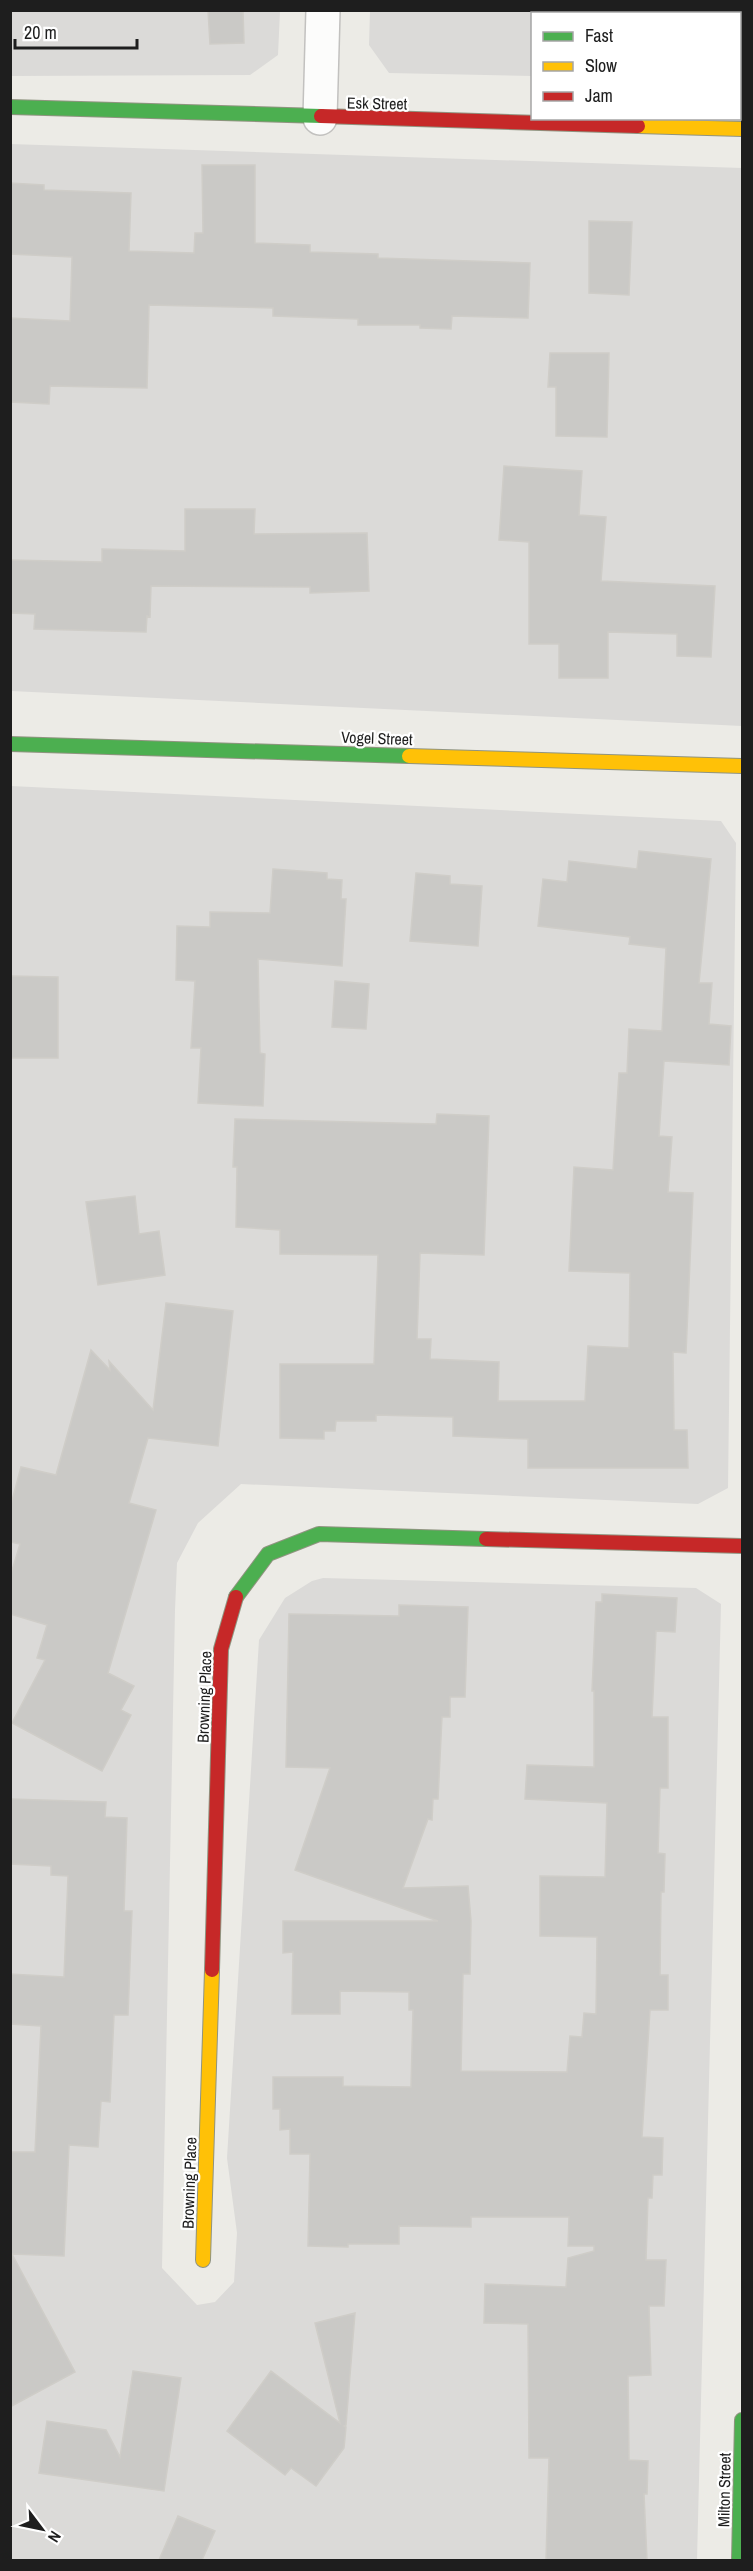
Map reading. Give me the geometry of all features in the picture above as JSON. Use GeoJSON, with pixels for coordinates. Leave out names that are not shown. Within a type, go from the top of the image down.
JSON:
{"type":"FeatureCollection","features":[{"type":"Feature","properties":{"kind":"street"},"geometry":{"type":"LineString","coordinates":[[320,118],[323,10]]}},
{"type":"Feature","properties":{"kind":"street","name":"Esk Street"},"geometry":{"type":"LineString","coordinates":[[10,107],[742,129]]}},
{"type":"Feature","properties":{"kind":"street","name":"Vogel Street"},"geometry":{"type":"LineString","coordinates":[[10,744],[742,766]]}},
{"type":"Feature","properties":{"kind":"street","name":"Browning Place"},"geometry":{"type":"LineString","coordinates":[[203,2260],[221,1649],[237,1594],[268,1554],[319,1534],[742,1546]]}},
{"type":"Feature","properties":{"kind":"street","name":"Milton Street"},"geometry":{"type":"LineString","coordinates":[[739,2560],[742,2420]]}},
{"type":"Feature","properties":{"kind":"shaded area"},"geometry":{"type":"Polygon","coordinates":[[[10,11],[280,11],[278,55],[250,75],[11,76],[10,11]]]}},
{"type":"Feature","properties":{"kind":"shaded area"},"geometry":{"type":"Polygon","coordinates":[[[370,11],[742,11],[742,79],[741,12],[531,12],[531,76],[389,73],[369,45],[370,11]]]}},
{"type":"Feature","properties":{"kind":"shaded area"},"geometry":{"type":"Polygon","coordinates":[[[10,144],[742,168],[742,726],[11,691],[10,144]]]}},
{"type":"Feature","properties":{"kind":"shaded area"},"geometry":{"type":"Polygon","coordinates":[[[11,786],[721,821],[736,843],[728,1488],[698,1504],[241,1484],[198,1523],[177,1563],[175,1610],[162,2268],[197,2305],[215,2302],[234,2282],[237,2233],[227,2158],[259,1640],[285,1598],[312,1581],[323,1578],[696,1588],[721,1604],[697,2560],[11,2560],[11,786]]]}},
{"type":"Feature","properties":{"kind":"building"},"geometry":{"type":"Polygon","coordinates":[[[208,10],[243,10],[244,43],[210,44],[208,10]]]}},
{"type":"Feature","properties":{"kind":"building"},"geometry":{"type":"Polygon","coordinates":[[[202,165],[255,165],[255,243],[310,245],[310,252],[378,254],[378,258],[530,263],[528,318],[452,316],[451,329],[420,328],[420,325],[358,325],[358,319],[273,316],[273,308],[149,305],[147,388],[50,386],[49,404],[10,402],[10,318],[70,321],[72,257],[10,254],[10,183],[44,185],[44,190],[131,193],[129,251],[194,253],[195,233],[203,233],[202,165]]]}},
{"type":"Feature","properties":{"kind":"building"},"geometry":{"type":"Polygon","coordinates":[[[589,221],[632,222],[629,295],[589,293],[589,221]]]}},
{"type":"Feature","properties":{"kind":"building"},"geometry":{"type":"Polygon","coordinates":[[[550,353],[609,353],[607,437],[556,436],[556,387],[548,387],[550,353]]]}},
{"type":"Feature","properties":{"kind":"building"},"geometry":{"type":"Polygon","coordinates":[[[504,466],[582,471],[579,515],[606,517],[601,581],[715,586],[711,657],[677,656],[677,634],[608,632],[608,678],[559,678],[559,644],[529,644],[529,542],[499,540],[504,466]]]}},
{"type":"Feature","properties":{"kind":"building"},"geometry":{"type":"Polygon","coordinates":[[[185,509],[255,509],[254,534],[367,533],[369,591],[310,593],[310,587],[151,586],[150,617],[147,616],[146,632],[34,629],[35,614],[10,613],[10,560],[102,562],[102,549],[185,551],[185,509]]]}},
{"type":"Feature","properties":{"kind":"building"},"geometry":{"type":"Polygon","coordinates":[[[639,851],[711,859],[699,983],[712,983],[709,1024],[731,1026],[729,1065],[664,1061],[659,1136],[672,1137],[668,1192],[693,1193],[686,1353],[673,1352],[674,1430],[687,1430],[688,1468],[528,1468],[528,1439],[453,1436],[453,1417],[376,1415],[376,1421],[336,1421],[335,1431],[324,1431],[324,1439],[280,1438],[280,1364],[374,1364],[378,1255],[280,1254],[280,1230],[236,1227],[237,1167],[233,1167],[235,1119],[436,1124],[437,1114],[489,1116],[484,1255],[420,1253],[417,1339],[431,1339],[430,1359],[499,1362],[498,1401],[585,1401],[588,1346],[629,1348],[630,1273],[569,1271],[574,1167],[613,1170],[619,1073],[627,1073],[629,1029],[662,1031],[666,948],[629,944],[630,937],[538,926],[543,879],[567,882],[569,861],[637,869],[639,851]]]}},
{"type":"Feature","properties":{"kind":"building"},"geometry":{"type":"Polygon","coordinates":[[[273,869],[327,873],[327,879],[342,880],[341,899],[346,899],[342,966],[258,959],[260,1053],[265,1054],[263,1106],[198,1103],[201,1048],[191,1048],[195,981],[176,980],[177,926],[210,927],[210,912],[270,913],[273,869]]]}},
{"type":"Feature","properties":{"kind":"building"},"geometry":{"type":"Polygon","coordinates":[[[416,873],[450,876],[450,884],[482,886],[478,946],[410,941],[416,873]]]}},
{"type":"Feature","properties":{"kind":"building"},"geometry":{"type":"Polygon","coordinates":[[[10,976],[58,977],[58,1058],[10,1058],[10,976]]]}},
{"type":"Feature","properties":{"kind":"building"},"geometry":{"type":"Polygon","coordinates":[[[335,981],[369,984],[366,1029],[332,1027],[335,981]]]}},
{"type":"Feature","properties":{"kind":"building"},"geometry":{"type":"Polygon","coordinates":[[[135,1196],[139,1234],[159,1231],[165,1275],[98,1285],[86,1202],[135,1196]]]}},
{"type":"Feature","properties":{"kind":"building"},"geometry":{"type":"Polygon","coordinates":[[[166,1303],[233,1311],[218,1446],[148,1438],[129,1503],[156,1510],[108,1673],[134,1686],[121,1710],[131,1715],[102,1771],[12,1723],[45,1660],[37,1658],[47,1625],[10,1614],[10,1577],[20,1544],[10,1542],[10,1508],[21,1467],[56,1475],[91,1350],[110,1370],[109,1361],[153,1410],[166,1303]]]}},
{"type":"Feature","properties":{"kind":"building"},"geometry":{"type":"Polygon","coordinates":[[[602,1594],[677,1598],[675,1632],[656,1631],[652,1717],[668,1717],[668,1788],[660,1788],[658,1853],[665,1854],[664,1892],[661,1892],[660,1975],[668,1975],[668,2010],[650,2010],[642,2137],[663,2138],[662,2175],[653,2175],[652,2198],[648,2198],[646,2260],[666,2260],[664,2306],[649,2306],[651,2375],[628,2376],[629,2460],[648,2461],[647,2494],[644,2494],[647,2560],[546,2560],[549,2458],[529,2458],[528,2324],[484,2323],[485,2284],[566,2287],[568,2258],[594,2251],[594,2246],[568,2246],[569,2217],[471,2217],[471,2227],[399,2226],[399,2244],[348,2244],[348,2247],[308,2246],[310,2154],[290,2154],[290,2129],[280,2130],[280,2109],[273,2109],[273,2077],[343,2077],[343,2086],[411,2087],[413,2010],[409,2010],[409,1992],[340,1991],[340,2014],[292,2014],[293,1952],[283,1953],[283,1921],[438,1921],[295,1870],[330,1768],[286,1767],[289,1614],[399,1616],[399,1605],[468,1607],[465,1697],[450,1697],[450,1717],[442,1717],[438,1799],[433,1799],[432,1820],[428,1819],[403,1888],[468,1886],[471,1921],[470,1974],[463,1974],[461,2071],[567,2072],[570,2036],[582,2037],[584,2013],[596,2014],[597,1937],[540,1936],[540,1876],[605,1877],[607,1803],[525,1799],[527,1765],[594,1767],[594,1691],[592,1691],[596,1602],[602,1602],[602,1594]]]}},
{"type":"Feature","properties":{"kind":"building"},"geometry":{"type":"Polygon","coordinates":[[[10,1799],[106,1802],[105,1817],[127,1818],[124,1911],[132,1911],[128,2015],[114,2015],[110,2102],[101,2101],[98,2147],[69,2145],[64,2256],[12,2254],[75,2372],[10,2407],[10,2152],[35,2152],[41,2026],[10,2024],[10,1974],[64,1977],[68,1876],[51,1875],[51,1866],[10,1864],[10,1799]]]}},
{"type":"Feature","properties":{"kind":"building"},"geometry":{"type":"Polygon","coordinates":[[[355,2313],[344,2448],[316,2486],[291,2468],[285,2475],[227,2431],[271,2371],[340,2423],[315,2323],[355,2313]]]}},
{"type":"Feature","properties":{"kind":"building"},"geometry":{"type":"Polygon","coordinates":[[[133,2371],[181,2378],[164,2491],[39,2473],[47,2421],[106,2430],[120,2457],[133,2371]]]}},
{"type":"Feature","properties":{"kind":"building"},"geometry":{"type":"Polygon","coordinates":[[[178,2516],[215,2531],[202,2560],[159,2560],[178,2516]]]}},
{"type":"Feature","properties":{"kind":"traffic: fast"},"geometry":{"type":"LineString","coordinates":[[10,107],[321,116]]}},
{"type":"Feature","properties":{"kind":"traffic: fast"},"geometry":{"type":"LineString","coordinates":[[10,744],[409,756]]}},
{"type":"Feature","properties":{"kind":"traffic: fast"},"geometry":{"type":"LineString","coordinates":[[236,1597],[268,1554],[319,1534],[486,1539]]}},
{"type":"Feature","properties":{"kind":"traffic: fast"},"geometry":{"type":"LineString","coordinates":[[739,2560],[742,2420]]}},
{"type":"Feature","properties":{"kind":"traffic: slow"},"geometry":{"type":"LineString","coordinates":[[638,126],[742,129]]}},
{"type":"Feature","properties":{"kind":"traffic: slow"},"geometry":{"type":"LineString","coordinates":[[409,756],[742,766]]}},
{"type":"Feature","properties":{"kind":"traffic: slow"},"geometry":{"type":"LineString","coordinates":[[203,2260],[212,1970]]}},
{"type":"Feature","properties":{"kind":"traffic: jam"},"geometry":{"type":"LineString","coordinates":[[321,116],[638,126]]}},
{"type":"Feature","properties":{"kind":"traffic: jam"},"geometry":{"type":"LineString","coordinates":[[486,1539],[742,1546]]}},
{"type":"Feature","properties":{"kind":"traffic: jam"},"geometry":{"type":"LineString","coordinates":[[212,1970],[221,1649],[236,1597]]}}]}
